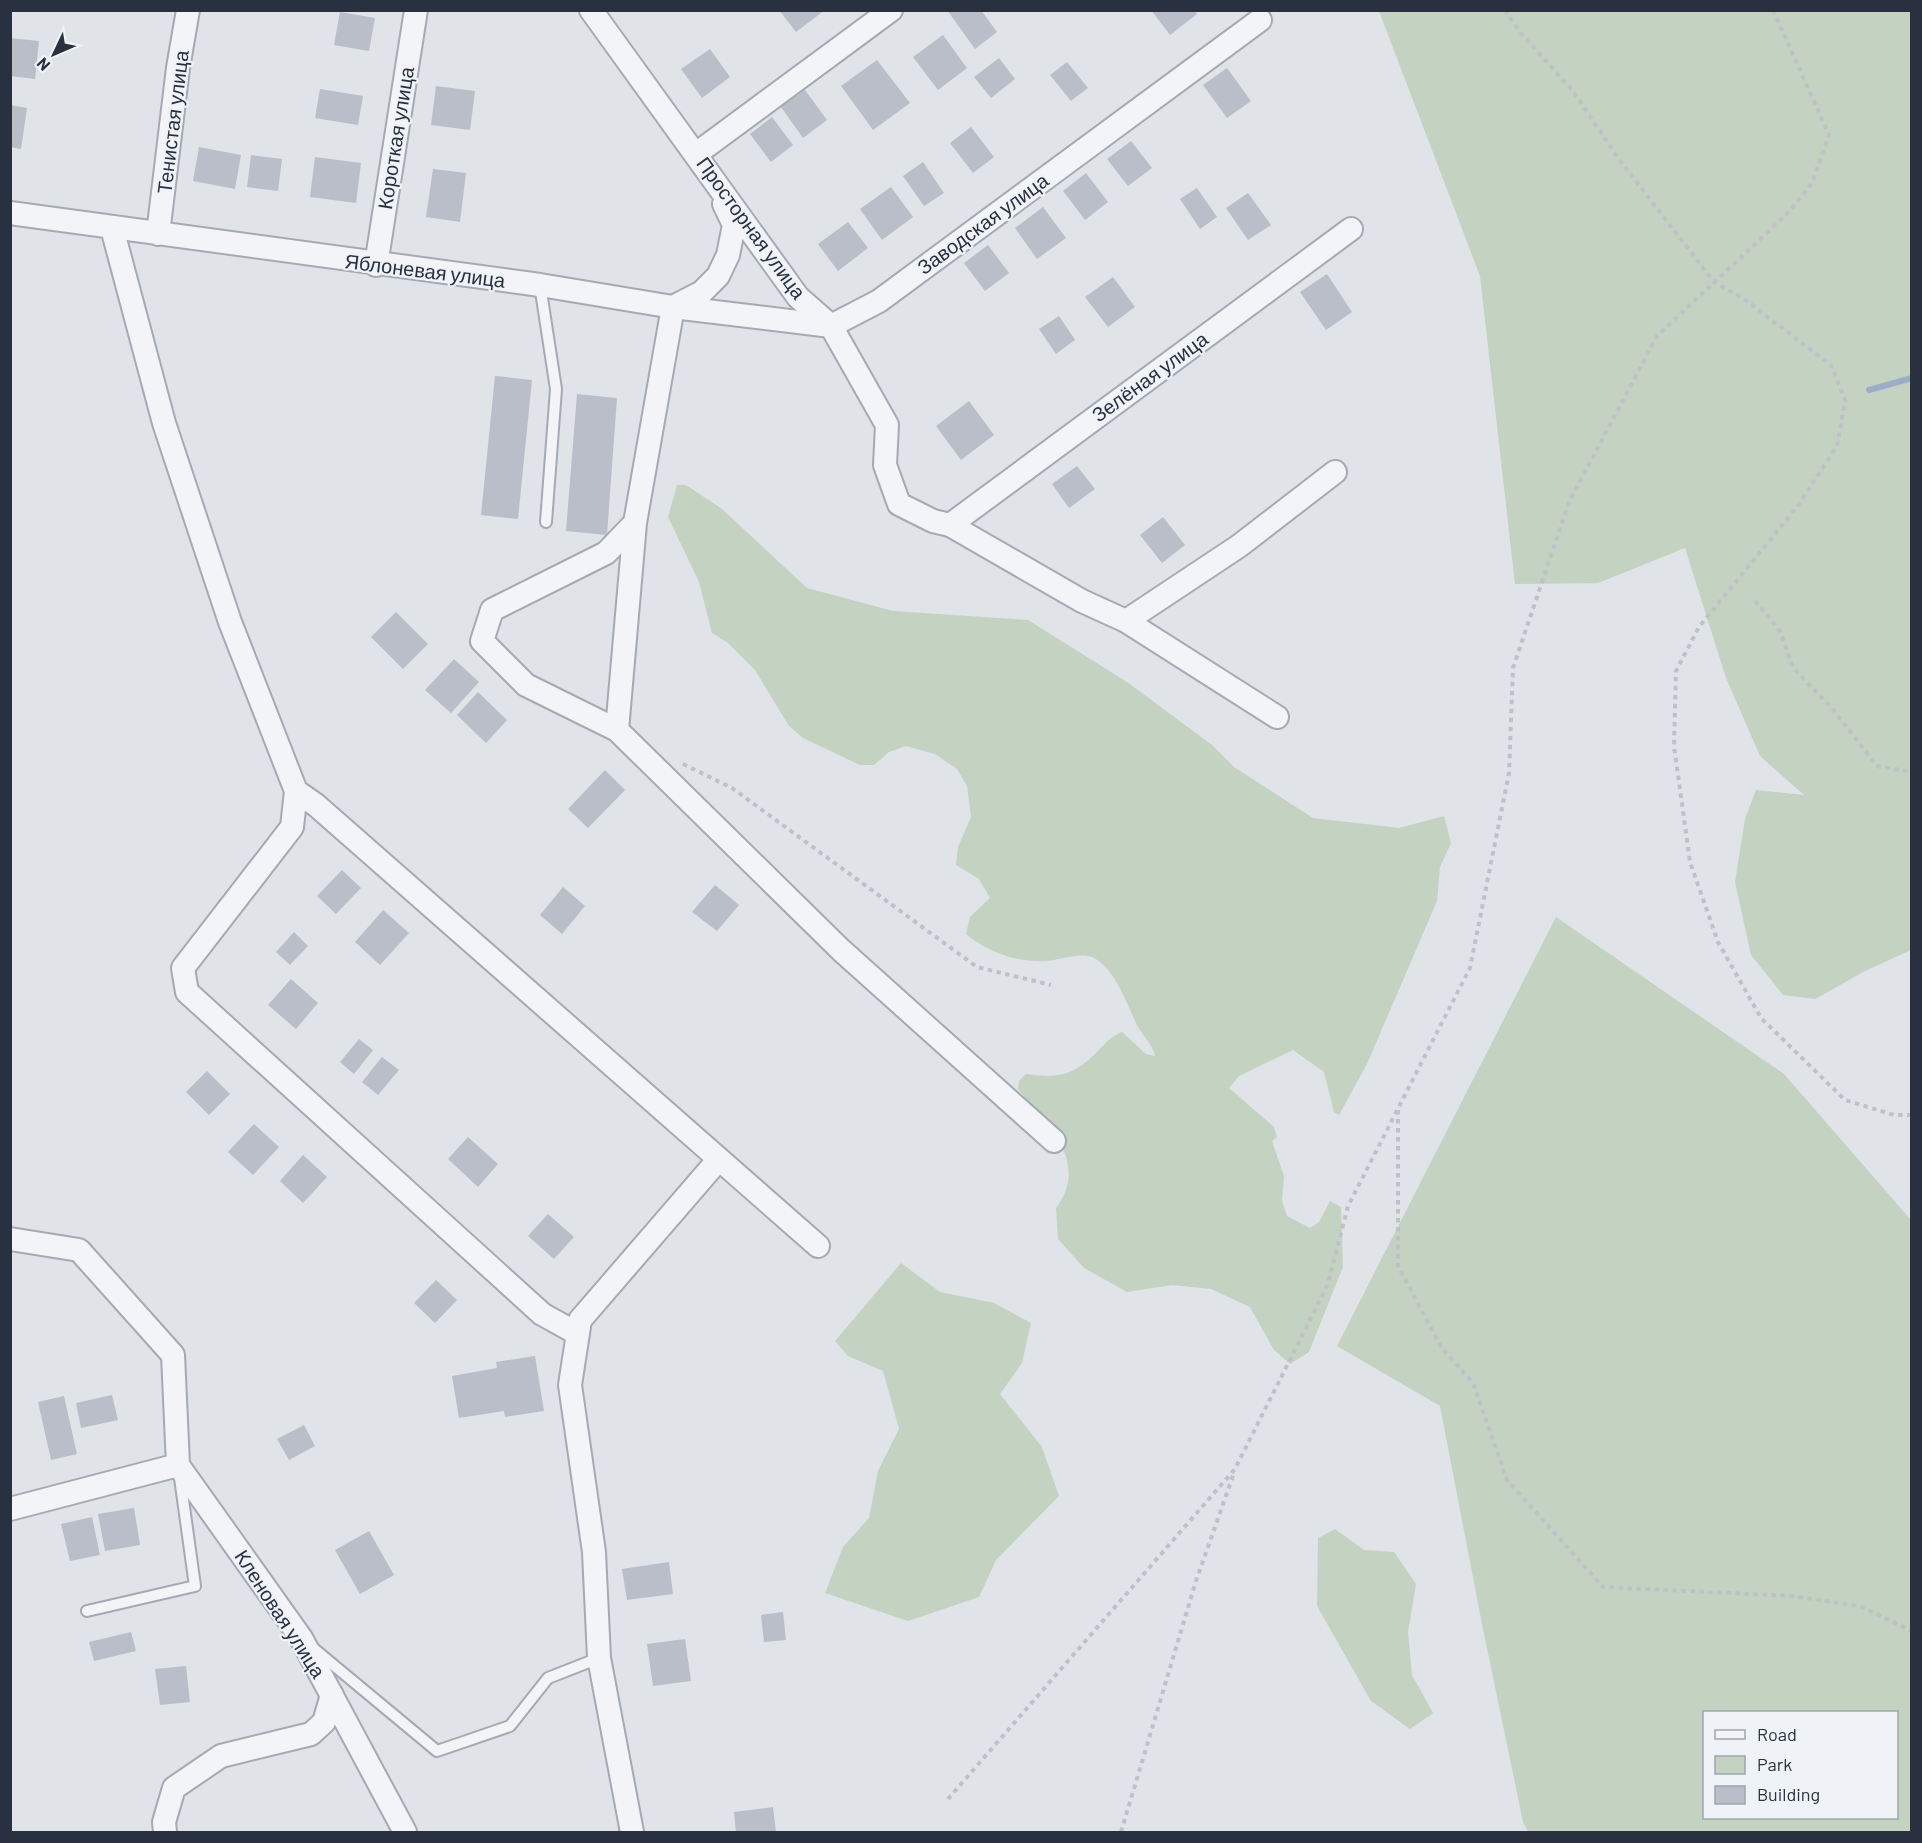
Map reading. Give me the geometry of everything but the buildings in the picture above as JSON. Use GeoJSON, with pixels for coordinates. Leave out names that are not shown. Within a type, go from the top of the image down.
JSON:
{"type":"FeatureCollection","features":[{"type":"Feature","properties":{"kind":"street","name":"Тенистая улица"},"geometry":{"type":"LineString","coordinates":[[158,234],[178,68],[188,10]]}},
{"type":"Feature","properties":{"kind":"street","name":"Короткая улица"},"geometry":{"type":"LineString","coordinates":[[376,265],[416,10]]}},
{"type":"Feature","properties":{"kind":"street","name":"Просторная улица"},"geometry":{"type":"LineString","coordinates":[[591,10],[798,297],[831,326],[888,425],[885,465],[899,504],[950,525],[1083,601],[1126,621],[1276,717]]}},
{"type":"Feature","properties":{"kind":"street"},"geometry":{"type":"LineString","coordinates":[[696,154],[891,10]]}},
{"type":"Feature","properties":{"kind":"street","name":"Заводская улица"},"geometry":{"type":"LineString","coordinates":[[831,326],[879,301],[1260,20]]}},
{"type":"Feature","properties":{"kind":"street"},"geometry":{"type":"LineString","coordinates":[[673,307],[702,292],[718,276],[728,255],[734,225],[710,172]]}},
{"type":"Feature","properties":{"kind":"street","name":"Яблоневая улица"},"geometry":{"type":"LineString","coordinates":[[10,213],[376,265],[540,285],[673,307]]}},
{"type":"Feature","properties":{"kind":"street"},"geometry":{"type":"LineString","coordinates":[[112,228],[171,445],[230,622],[296,791],[292,828],[183,968],[187,992],[542,1314],[578,1334]]}},
{"type":"Feature","properties":{"kind":"street","name":"Зелёная улица"},"geometry":{"type":"LineString","coordinates":[[950,525],[1351,229]]}},
{"type":"Feature","properties":{"kind":"street"},"geometry":{"type":"LineString","coordinates":[[673,307],[831,326]]}},
{"type":"Feature","properties":{"kind":"street"},"geometry":{"type":"LineString","coordinates":[[617,730],[635,523],[673,307]]}},
{"type":"Feature","properties":{"kind":"street"},"geometry":{"type":"LineString","coordinates":[[1126,621],[1239,546],[1335,472]]}},
{"type":"Feature","properties":{"kind":"street"},"geometry":{"type":"LineString","coordinates":[[635,523],[606,553],[492,610],[482,641],[526,685],[617,730],[841,950],[1054,1141]]}},
{"type":"Feature","properties":{"kind":"street"},"geometry":{"type":"LineString","coordinates":[[296,791],[325,813],[819,1246]]}},
{"type":"Feature","properties":{"kind":"street"},"geometry":{"type":"LineString","coordinates":[[632,1833],[598,1658],[594,1552],[570,1385],[580,1320],[720,1159]]}},
{"type":"Feature","properties":{"kind":"street"},"geometry":{"type":"LineString","coordinates":[[10,1239],[79,1250],[173,1355],[178,1465],[10,1509]]}},
{"type":"Feature","properties":{"kind":"street","name":"Кленовая улица"},"geometry":{"type":"LineString","coordinates":[[178,1465],[301,1638],[404,1826],[405,1833]]}},
{"type":"Feature","properties":{"kind":"street"},"geometry":{"type":"LineString","coordinates":[[165,1833],[164,1822],[174,1788],[220,1756],[311,1734],[324,1722],[332,1695]]}},
{"type":"Feature","properties":{"kind":"lane"},"geometry":{"type":"LineString","coordinates":[[540,285],[556,389],[546,522]]}},
{"type":"Feature","properties":{"kind":"lane"},"geometry":{"type":"LineString","coordinates":[[87,1611],[195,1586],[178,1465]]}},
{"type":"Feature","properties":{"kind":"lane"},"geometry":{"type":"LineString","coordinates":[[301,1638],[437,1751],[510,1726],[548,1678],[598,1658]]}},
{"type":"Feature","properties":{"kind":"path"},"geometry":{"type":"LineString","coordinates":[[1505,10],[1519,31],[1573,91],[1618,158],[1714,282],[1744,299],[1831,365],[1845,400],[1837,446],[1797,507],[1699,627],[1677,671],[1674,746],[1690,862],[1719,942],[1761,1018],[1845,1100],[1894,1115],[1911,1114]]}},
{"type":"Feature","properties":{"kind":"path"},"geometry":{"type":"LineString","coordinates":[[1122,1833],[1196,1581],[1235,1469],[1328,1284],[1347,1206],[1470,968],[1509,773],[1513,668],[1569,502],[1657,336],[1790,211],[1812,183],[1829,135],[1773,10]]}},
{"type":"Feature","properties":{"kind":"path"},"geometry":{"type":"LineString","coordinates":[[1755,601],[1780,631],[1793,668],[1831,707],[1876,766],[1911,771]]}},
{"type":"Feature","properties":{"kind":"path"},"geometry":{"type":"LineString","coordinates":[[680,762],[732,788],[977,967],[1051,985]]}},
{"type":"Feature","properties":{"kind":"path"},"geometry":{"type":"LineString","coordinates":[[1398,1108],[1398,1266],[1441,1347],[1473,1383],[1507,1480],[1603,1587],[1793,1596],[1859,1606],[1911,1631]]}},
{"type":"Feature","properties":{"kind":"path"},"geometry":{"type":"LineString","coordinates":[[948,1798],[1235,1469]]}},
{"type":"Feature","properties":{"kind":"green space"},"geometry":{"type":"Polygon","coordinates":[[[1379,11],[1911,11],[1911,950],[1865,971],[1815,999],[1783,995],[1751,955],[1735,882],[1745,819],[1756,790],[1804,795],[1760,756],[1726,678],[1685,548],[1598,583],[1515,584],[1480,276],[1379,11]]]}},
{"type":"Feature","properties":{"kind":"green space"},"geometry":{"type":"Polygon","coordinates":[[[677,485],[686,485],[722,509],[807,588],[893,611],[1028,620],[1127,682],[1212,745],[1234,767],[1313,818],[1399,828],[1444,816],[1451,843],[1440,867],[1437,901],[1367,1064],[1339,1115],[1334,1112],[1324,1072],[1293,1050],[1239,1076],[1229,1088],[1274,1127],[1277,1137],[1272,1141],[1284,1176],[1282,1201],[1287,1216],[1310,1228],[1319,1222],[1330,1201],[1341,1207],[1343,1267],[1309,1352],[1290,1364],[1274,1350],[1250,1307],[1211,1289],[1172,1285],[1127,1292],[1084,1268],[1058,1239],[1056,1208],[1066,1191],[1069,1175],[1067,1159],[1052,1129],[1018,1089],[1019,1081],[1026,1074],[1049,1076],[1074,1070],[1115,1035],[1122,1032],[1146,1054],[1155,1056],[1151,1046],[1137,1026],[1117,983],[1104,965],[1096,959],[1088,956],[1072,956],[1047,961],[1014,958],[993,951],[966,934],[970,917],[990,898],[979,879],[956,865],[958,847],[971,817],[967,786],[957,769],[935,754],[906,746],[889,752],[874,765],[860,765],[803,738],[789,726],[755,670],[728,643],[712,633],[699,582],[668,517],[677,485]]]}},
{"type":"Feature","properties":{"kind":"green space"},"geometry":{"type":"Polygon","coordinates":[[[1556,917],[1784,1074],[1911,1220],[1911,1832],[1528,1832],[1523,1822],[1482,1624],[1440,1406],[1337,1346],[1556,917]]]}},
{"type":"Feature","properties":{"kind":"green space"},"geometry":{"type":"Polygon","coordinates":[[[901,1263],[940,1292],[994,1303],[1031,1323],[1022,1363],[1000,1394],[1042,1447],[1059,1496],[996,1560],[979,1597],[908,1621],[825,1593],[843,1547],[869,1518],[878,1471],[899,1429],[883,1371],[848,1356],[835,1341],[901,1263]]]}},
{"type":"Feature","properties":{"kind":"green space"},"geometry":{"type":"Polygon","coordinates":[[[1335,1529],[1364,1550],[1394,1552],[1416,1584],[1408,1632],[1412,1675],[1433,1713],[1410,1729],[1371,1701],[1317,1606],[1318,1538],[1335,1529]]]}},
{"type":"Feature","properties":{"kind":"waterway"},"geometry":{"type":"LineString","coordinates":[[1869,390],[1912,378]]}}]}
